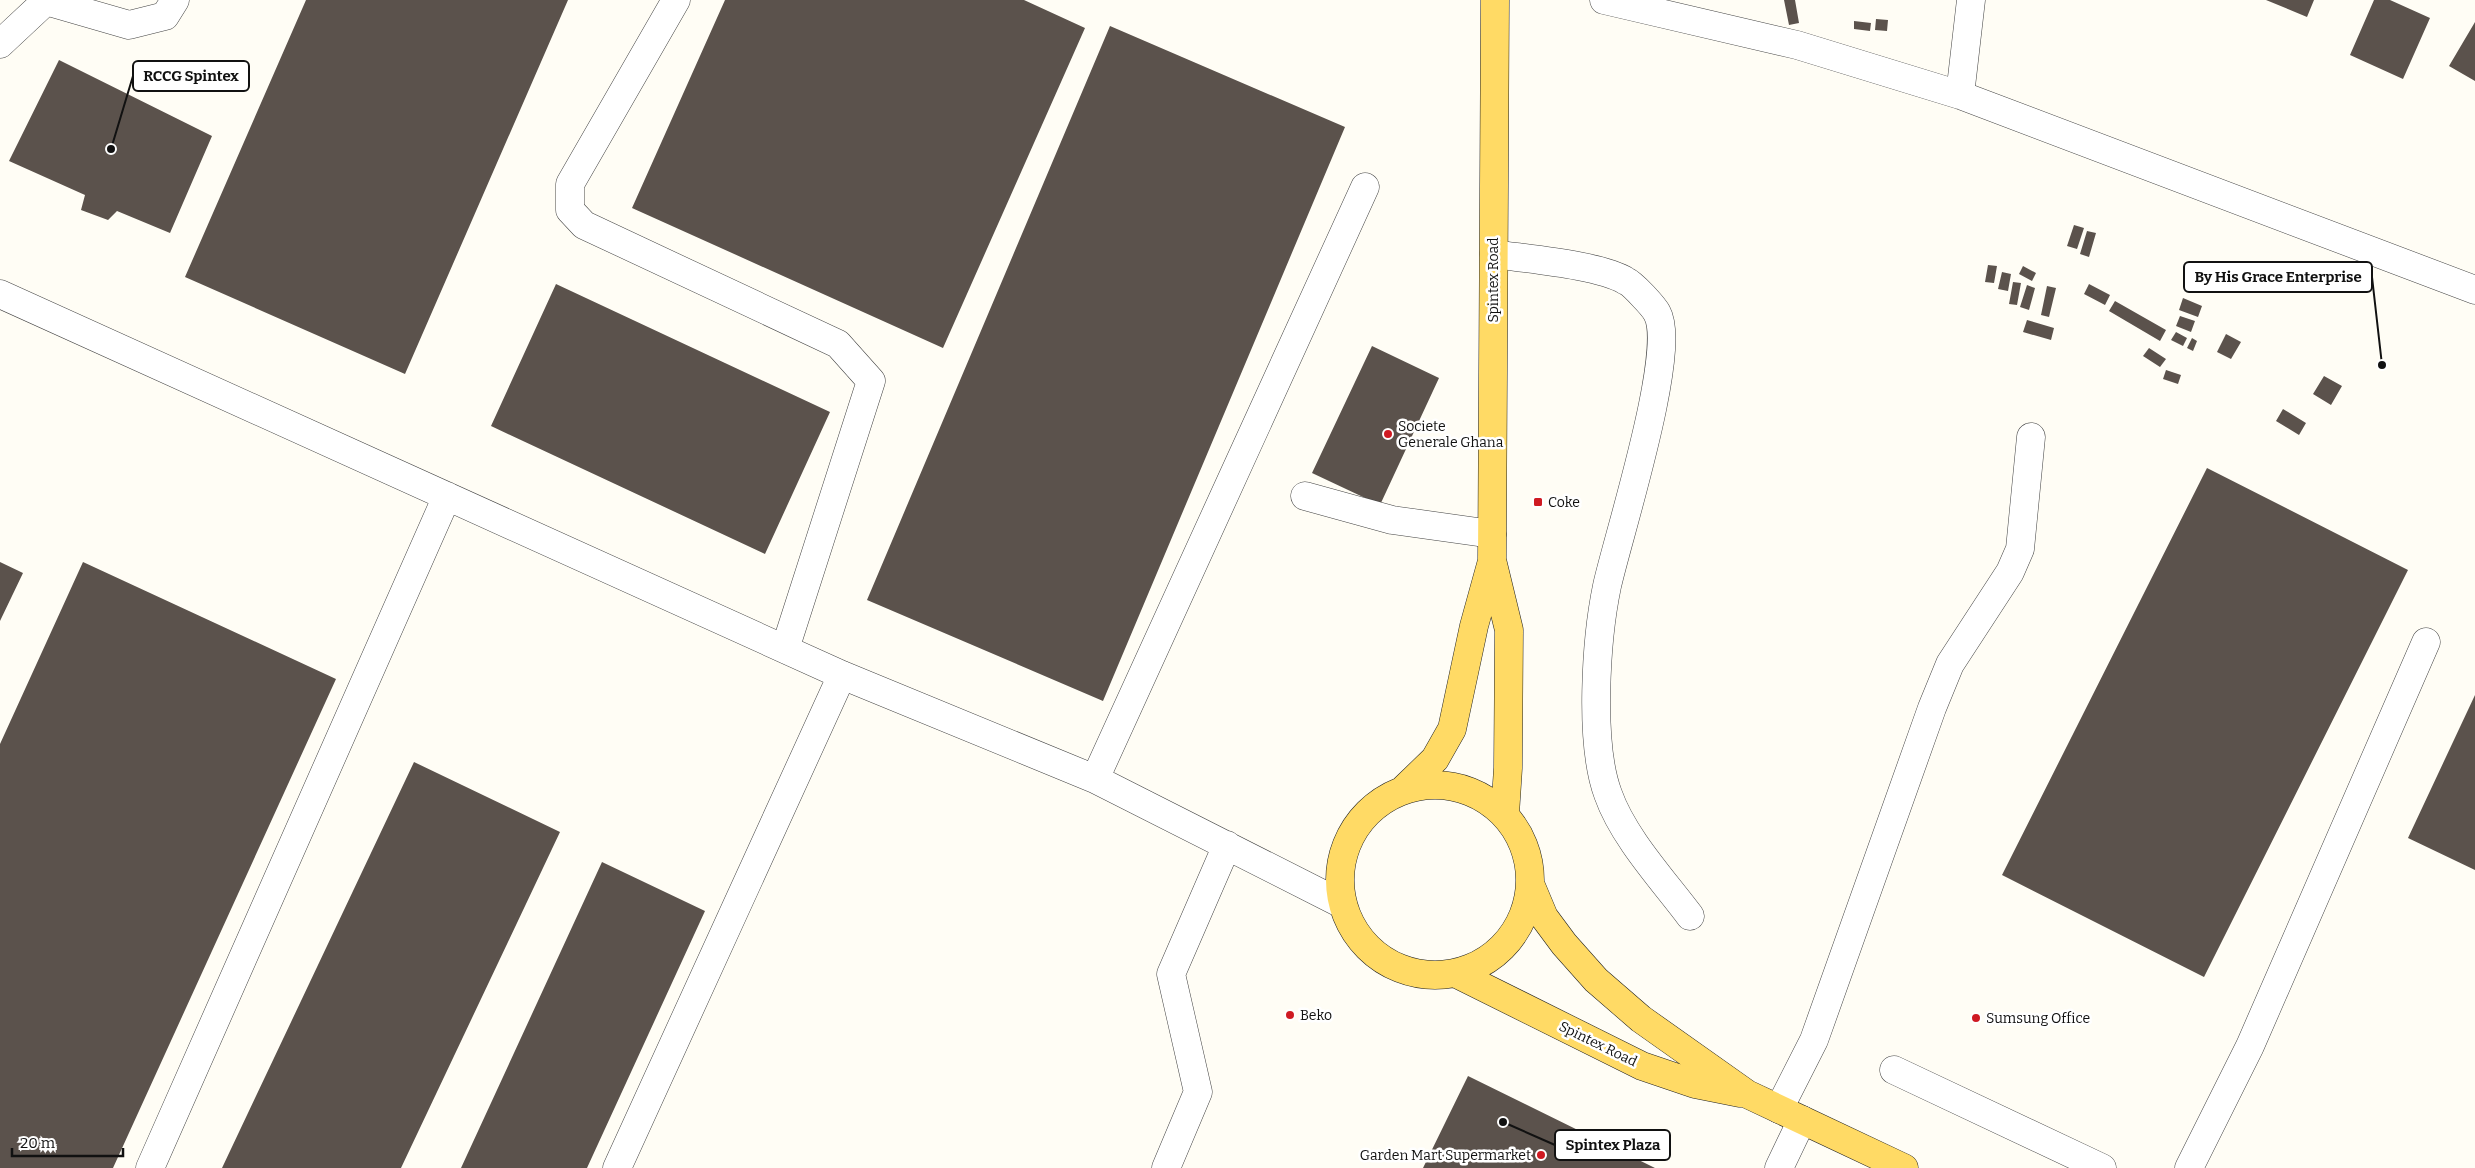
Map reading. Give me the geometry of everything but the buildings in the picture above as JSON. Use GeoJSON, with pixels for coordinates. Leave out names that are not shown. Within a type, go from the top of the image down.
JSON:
{"type":"FeatureCollection","features":[{"type":"Feature","properties":{"kind":"main road","name":"Spintex Road"},"geometry":{"type":"LineString","coordinates":[[1495,0],[1492,547],[1509,630],[1508,768],[1505,814]]}},
{"type":"Feature","properties":{"kind":"main road","name":"Spintex Road"},"geometry":{"type":"LineString","coordinates":[[1405,788],[1435,759],[1452,729],[1492,547]]}},
{"type":"Feature","properties":{"kind":"main road"},"geometry":{"type":"LineString","coordinates":[[1441,784],[1476,793],[1505,814],[1520,836],[1529,860],[1531,886],[1520,926],[1494,957],[1457,974],[1420,975],[1386,962],[1358,938],[1342,904],[1340,868],[1350,834],[1373,806],[1405,788],[1441,784]]}},
{"type":"Feature","properties":{"kind":"main road","name":"Spintex Road"},"geometry":{"type":"LineString","coordinates":[[1531,886],[1544,917],[1564,944],[1596,980],[1641,1019],[1747,1094],[1904,1168]]}},
{"type":"Feature","properties":{"kind":"main road","name":"Spintex Road"},"geometry":{"type":"LineString","coordinates":[[1457,974],[1642,1066],[1695,1084],[1747,1094]]}},
{"type":"Feature","properties":{"kind":"street"},"geometry":{"type":"LineString","coordinates":[[0,44],[46,1],[129,25],[165,16],[175,0]]}},
{"type":"Feature","properties":{"kind":"street"},"geometry":{"type":"LineString","coordinates":[[676,0],[570,184],[570,210],[584,225],[838,344],[871,381],[785,649]]}},
{"type":"Feature","properties":{"kind":"street"},"geometry":{"type":"LineString","coordinates":[[1604,0],[1797,45],[1960,95],[2475,290]]}},
{"type":"Feature","properties":{"kind":"street"},"geometry":{"type":"LineString","coordinates":[[1960,95],[1971,0]]}},
{"type":"Feature","properties":{"kind":"street"},"geometry":{"type":"LineString","coordinates":[[1095,779],[1365,187]]}},
{"type":"Feature","properties":{"kind":"street"},"geometry":{"type":"LineString","coordinates":[[1494,254],[1597,271],[1627,281],[1658,314],[1663,339],[1650,416],[1607,586],[1602,616],[1597,691],[1597,743],[1608,793],[1626,830],[1690,916]]}},
{"type":"Feature","properties":{"kind":"street"},"geometry":{"type":"LineString","coordinates":[[0,294],[842,675],[1095,779],[1342,904]]}},
{"type":"Feature","properties":{"kind":"street"},"geometry":{"type":"LineString","coordinates":[[1779,1168],[1790,1115],[1814,1040],[1932,708],[1950,664],[2010,572],[2020,549],[2031,437]]}},
{"type":"Feature","properties":{"kind":"street"},"geometry":{"type":"LineString","coordinates":[[150,1168],[447,496]]}},
{"type":"Feature","properties":{"kind":"street"},"geometry":{"type":"LineString","coordinates":[[1305,496],[1492,547]]}},
{"type":"Feature","properties":{"kind":"street"},"geometry":{"type":"LineString","coordinates":[[2189,1168],[2250,1046],[2426,642]]}},
{"type":"Feature","properties":{"kind":"street"},"geometry":{"type":"LineString","coordinates":[[617,1168],[842,675]]}},
{"type":"Feature","properties":{"kind":"street"},"geometry":{"type":"LineString","coordinates":[[1166,1168],[1198,1092],[1171,974],[1226,845]]}},
{"type":"Feature","properties":{"kind":"street"},"geometry":{"type":"LineString","coordinates":[[1894,1070],[2102,1168]]}},
{"type":"Feature","properties":{"kind":"place","name":"RCCG Spintex"},"geometry":{"type":"Point","coordinates":[111,149]}},
{"type":"Feature","properties":{"kind":"place","name":"By His Grace Enterprise"},"geometry":{"type":"Point","coordinates":[2382,365]}},
{"type":"Feature","properties":{"kind":"place","name":"Societe Generale Ghana"},"geometry":{"type":"Point","coordinates":[1388,434]}},
{"type":"Feature","properties":{"kind":"place","name":"Coke"},"geometry":{"type":"Point","coordinates":[1538,502]}},
{"type":"Feature","properties":{"kind":"place","name":"Beko"},"geometry":{"type":"Point","coordinates":[1290,1015]}},
{"type":"Feature","properties":{"kind":"place","name":"Sumsung Office"},"geometry":{"type":"Point","coordinates":[1976,1018]}},
{"type":"Feature","properties":{"kind":"place","name":"Spintex Plaza"},"geometry":{"type":"Point","coordinates":[1503,1122]}},
{"type":"Feature","properties":{"kind":"place","name":"Garden Mart Supermarket"},"geometry":{"type":"Point","coordinates":[1541,1155]}}]}
